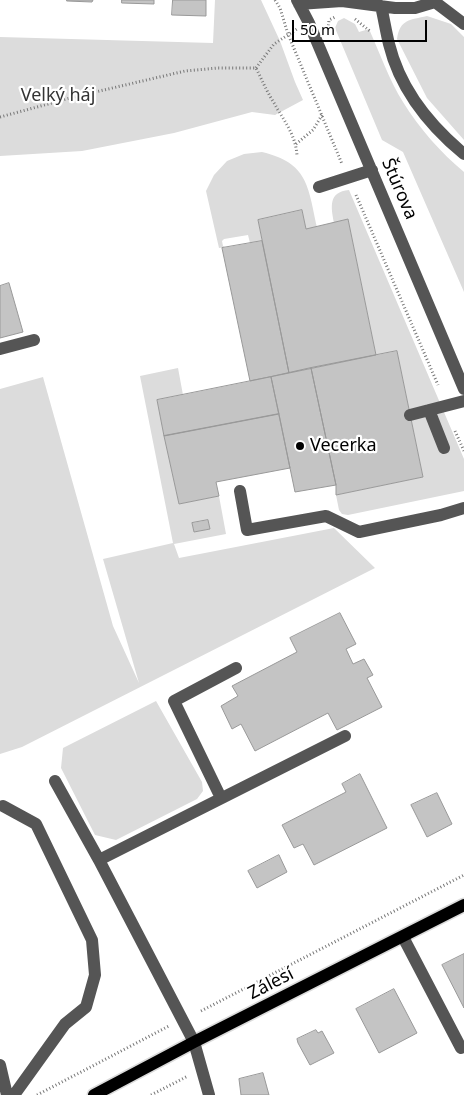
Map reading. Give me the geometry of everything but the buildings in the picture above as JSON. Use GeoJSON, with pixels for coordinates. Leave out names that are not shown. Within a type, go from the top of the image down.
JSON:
{"type":"FeatureCollection","features":[{"type":"Feature","properties":{"kind":"main road","name":"Zálesí"},"geometry":{"type":"LineString","coordinates":[[94,1095],[464,905]]}},
{"type":"Feature","properties":{"kind":"street"},"geometry":{"type":"LineString","coordinates":[[298,2],[342,1],[395,8],[415,8],[437,1],[464,24]]}},
{"type":"Feature","properties":{"kind":"street","name":"Štúrova"},"geometry":{"type":"LineString","coordinates":[[298,2],[309,23],[464,389]]}},
{"type":"Feature","properties":{"kind":"street"},"geometry":{"type":"LineString","coordinates":[[381,6],[389,46],[410,95],[438,130],[464,154]]}},
{"type":"Feature","properties":{"kind":"street"},"geometry":{"type":"LineString","coordinates":[[319,187],[372,170]]}},
{"type":"Feature","properties":{"kind":"street"},"geometry":{"type":"LineString","coordinates":[[0,349],[34,340]]}},
{"type":"Feature","properties":{"kind":"street"},"geometry":{"type":"LineString","coordinates":[[410,415],[464,402]]}},
{"type":"Feature","properties":{"kind":"street"},"geometry":{"type":"LineString","coordinates":[[429,410],[444,448]]}},
{"type":"Feature","properties":{"kind":"street"},"geometry":{"type":"LineString","coordinates":[[240,492],[247,530],[326,516],[360,532],[464,508]]}},
{"type":"Feature","properties":{"kind":"street"},"geometry":{"type":"LineString","coordinates":[[222,798],[174,701],[236,668]]}},
{"type":"Feature","properties":{"kind":"street"},"geometry":{"type":"LineString","coordinates":[[99,860],[345,736]]}},
{"type":"Feature","properties":{"kind":"street"},"geometry":{"type":"LineString","coordinates":[[55,781],[99,860],[194,1042],[209,1095]]}},
{"type":"Feature","properties":{"kind":"street"},"geometry":{"type":"LineString","coordinates":[[3,806],[36,824],[92,940],[95,975],[86,1007],[65,1024],[14,1095]]}},
{"type":"Feature","properties":{"kind":"street"},"geometry":{"type":"LineString","coordinates":[[402,937],[461,1048]]}},
{"type":"Feature","properties":{"kind":"street"},"geometry":{"type":"LineString","coordinates":[[0,1065],[6,1095]]}},
{"type":"Feature","properties":{"kind":"path"},"geometry":{"type":"LineString","coordinates":[[275,0],[280,8],[288,34],[342,164]]}},
{"type":"Feature","properties":{"kind":"path"},"geometry":{"type":"LineString","coordinates":[[328,32],[329,20],[340,14]]}},
{"type":"Feature","properties":{"kind":"path"},"geometry":{"type":"LineString","coordinates":[[352,16],[389,46]]}},
{"type":"Feature","properties":{"kind":"path"},"geometry":{"type":"LineString","coordinates":[[256,68],[274,44],[309,23]]}},
{"type":"Feature","properties":{"kind":"path"},"geometry":{"type":"LineString","coordinates":[[0,118],[74,97],[185,71],[218,68],[256,68]]}},
{"type":"Feature","properties":{"kind":"path"},"geometry":{"type":"LineString","coordinates":[[256,68],[274,104],[290,128],[296,144],[297,156]]}},
{"type":"Feature","properties":{"kind":"path"},"geometry":{"type":"LineString","coordinates":[[296,144],[314,130],[322,116]]}},
{"type":"Feature","properties":{"kind":"path"},"geometry":{"type":"LineString","coordinates":[[356,195],[438,386]]}},
{"type":"Feature","properties":{"kind":"path"},"geometry":{"type":"LineString","coordinates":[[201,1011],[464,875]]}},
{"type":"Feature","properties":{"kind":"path"},"geometry":{"type":"LineString","coordinates":[[37,1095],[169,1026]]}},
{"type":"Feature","properties":{"kind":"path"},"geometry":{"type":"LineString","coordinates":[[151,1095],[202,1069]]}},
{"type":"Feature","properties":{"kind":"green space","name":"Velký háj"},"geometry":{"type":"Polygon","coordinates":[[[215,0],[261,0],[280,41],[303,100],[275,115],[252,112],[174,133],[82,151],[0,156],[0,37],[213,43],[215,0]]]}},
{"type":"Feature","properties":{"kind":"green space"},"geometry":{"type":"Polygon","coordinates":[[[427,16],[451,24],[464,37],[464,140],[427,98],[397,39],[398,32],[403,24],[427,16]]]}},
{"type":"Feature","properties":{"kind":"green space"},"geometry":{"type":"Polygon","coordinates":[[[344,18],[355,24],[359,32],[369,29],[398,94],[409,112],[431,140],[464,172],[464,292],[403,152],[382,140],[335,28],[338,21],[344,18]]]}},
{"type":"Feature","properties":{"kind":"green space"},"geometry":{"type":"Polygon","coordinates":[[[262,152],[289,163],[303,178],[308,188],[317,227],[306,229],[302,210],[258,220],[262,241],[250,243],[248,235],[224,239],[222,241],[225,247],[219,248],[206,191],[214,175],[227,161],[244,154],[262,152]]]}},
{"type":"Feature","properties":{"kind":"green space"},"geometry":{"type":"Polygon","coordinates":[[[349,190],[464,459],[464,491],[348,515],[342,514],[339,510],[336,495],[423,477],[397,351],[376,355],[348,219],[334,223],[332,201],[337,194],[349,190]]]}},
{"type":"Feature","properties":{"kind":"green space"},"geometry":{"type":"Polygon","coordinates":[[[178,368],[183,395],[157,400],[179,504],[219,496],[226,534],[174,544],[179,558],[334,528],[375,568],[22,747],[0,754],[0,389],[43,377],[113,626],[139,683],[103,559],[173,543],[140,376],[178,368]],[[208,520],[192,523],[194,532],[210,529],[208,520]]]}},
{"type":"Feature","properties":{"kind":"green space"},"geometry":{"type":"Polygon","coordinates":[[[156,701],[202,782],[203,791],[197,799],[116,840],[95,835],[61,768],[63,748],[156,701]]]}},
{"type":"Feature","properties":{"kind":"place","name":"Vecerka"},"geometry":{"type":"Point","coordinates":[300,446]}}]}
